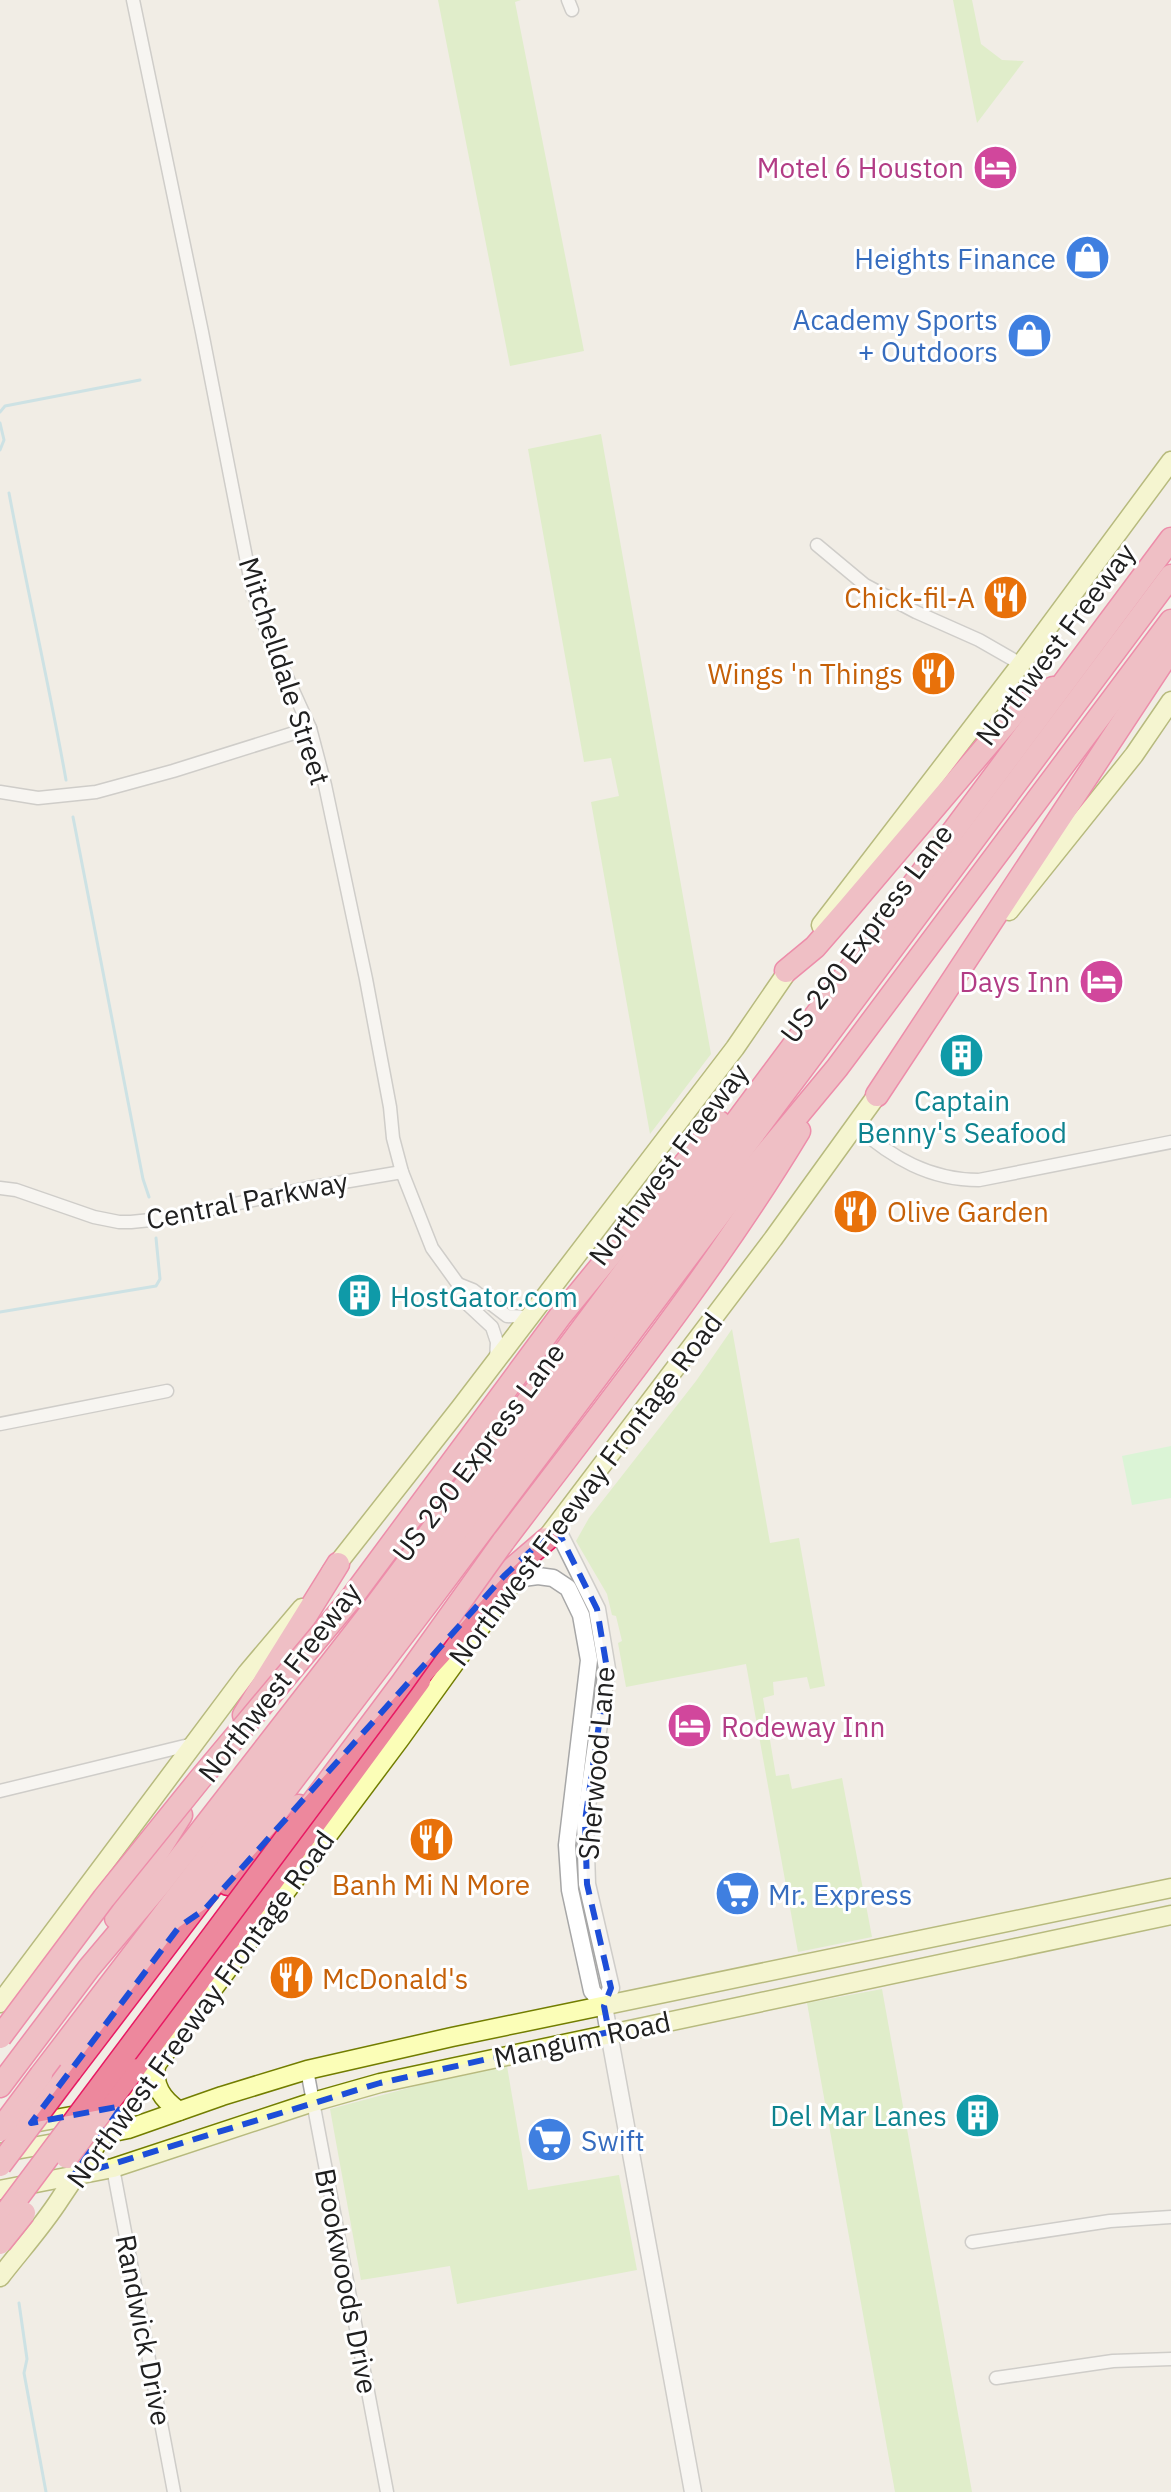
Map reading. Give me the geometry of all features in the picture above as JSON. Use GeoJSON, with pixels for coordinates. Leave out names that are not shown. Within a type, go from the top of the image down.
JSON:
{"type":"FeatureCollection","features":[{"type":"Feature","properties":{"kind":"highway","name":"Northwest Freeway"},"geometry":{"type":"LineString","coordinates":[[1,2084],[371,1612],[1171,539]]}},
{"type":"Feature","properties":{"kind":"highway","name":"US 290 Express Lane"},"geometry":{"type":"LineString","coordinates":[[0,2129],[393,1615],[1171,576]]}},
{"type":"Feature","properties":{"kind":"highway"},"geometry":{"type":"LineString","coordinates":[[0,2165],[754,1168],[837,1068],[1171,621]]}},
{"type":"Feature","properties":{"kind":"highway"},"geometry":{"type":"LineString","coordinates":[[877,1095],[1171,649]]}},
{"type":"Feature","properties":{"kind":"highway"},"geometry":{"type":"LineString","coordinates":[[786,971],[815,947],[1018,709],[1064,681]]}},
{"type":"Feature","properties":{"kind":"highway"},"geometry":{"type":"LineString","coordinates":[[0,2221],[690,1294],[760,1196],[837,1068]]}},
{"type":"Feature","properties":{"kind":"highway"},"geometry":{"type":"LineString","coordinates":[[0,2037],[113,1886],[353,1596],[605,1260],[740,1096],[768,1081]]}},
{"type":"Feature","properties":{"kind":"highway"},"geometry":{"type":"LineString","coordinates":[[179,1927],[205,1909],[440,1653],[504,1576],[552,1533]]}},
{"type":"Feature","properties":{"kind":"highway"},"geometry":{"type":"LineString","coordinates":[[89,1968],[113,1923],[338,1564]]}},
{"type":"Feature","properties":{"kind":"highway"},"geometry":{"type":"LineString","coordinates":[[4,2261],[133,2070],[440,1653]]}},
{"type":"Feature","properties":{"kind":"main road"},"geometry":{"type":"LineString","coordinates":[[0,2003],[247,1673],[338,1564],[735,1048],[786,971],[1021,664],[1171,461]]}},
{"type":"Feature","properties":{"kind":"main road","name":"Northwest Freeway Frontage Road"},"geometry":{"type":"LineString","coordinates":[[4,2261],[60,2199],[130,2095],[156,2065],[400,1739],[515,1579],[856,1126],[987,937],[1134,755],[1171,701]]}},
{"type":"Feature","properties":{"kind":"main road","name":"Mangum Road"},"geometry":{"type":"LineString","coordinates":[[0,2153],[128,2129],[307,2070],[452,2037],[1171,1888]]}},
{"type":"Feature","properties":{"kind":"main road"},"geometry":{"type":"LineString","coordinates":[[1125,1897],[1131,1923]]}},
{"type":"Feature","properties":{"kind":"main road","name":"Mangum Road"},"geometry":{"type":"LineString","coordinates":[[0,2190],[113,2168],[380,2083],[1171,1915]]}},
{"type":"Feature","properties":{"kind":"main road"},"geometry":{"type":"LineString","coordinates":[[755,1976],[759,2001]]}},
{"type":"Feature","properties":{"kind":"main road"},"geometry":{"type":"LineString","coordinates":[[452,2037],[458,2066]]}},
{"type":"Feature","properties":{"kind":"main road"},"geometry":{"type":"LineString","coordinates":[[156,2065],[159,2091],[179,2111]]}},
{"type":"Feature","properties":{"kind":"main road"},"geometry":{"type":"LineString","coordinates":[[0,2129],[89,2113],[130,2095]]}},
{"type":"Feature","properties":{"kind":"main road"},"geometry":{"type":"LineString","coordinates":[[0,2227],[7,2241],[4,2261]]}},
{"type":"Feature","properties":{"kind":"street","name":"Mitchelldale Street"},"geometry":{"type":"LineString","coordinates":[[133,0],[252,588],[267,633],[310,728],[325,785],[402,1172],[432,1248],[458,1284],[463,1300],[492,1327],[497,1342],[496,1361]]}},
{"type":"Feature","properties":{"kind":"street"},"geometry":{"type":"LineString","coordinates":[[817,545],[865,585],[979,640],[1021,664]]}},
{"type":"Feature","properties":{"kind":"street"},"geometry":{"type":"LineString","coordinates":[[0,792],[38,798],[96,792],[310,728]]}},
{"type":"Feature","properties":{"kind":"street"},"geometry":{"type":"LineString","coordinates":[[856,1126],[872,1141],[909,1165],[959,1180],[979,1180],[1171,1142]]}},
{"type":"Feature","properties":{"kind":"street","name":"Central Parkway"},"geometry":{"type":"LineString","coordinates":[[0,1188],[16,1190],[94,1217],[124,1222],[170,1218],[308,1188],[402,1172]]}},
{"type":"Feature","properties":{"kind":"street","name":"Mitchelldale Street"},"geometry":{"type":"LineString","coordinates":[[458,1284],[473,1290],[507,1316],[529,1317]]}},
{"type":"Feature","properties":{"kind":"street"},"geometry":{"type":"LineString","coordinates":[[0,1424],[167,1391]]}},
{"type":"Feature","properties":{"kind":"street","name":"Sherwood Lane"},"geometry":{"type":"LineString","coordinates":[[552,1533],[597,1609],[607,1669],[585,1821],[587,1884],[611,1988],[604,2006]]}},
{"type":"Feature","properties":{"kind":"street","name":"Sherwood Lane"},"geometry":{"type":"LineString","coordinates":[[515,1579],[553,1578],[568,1588],[581,1615],[589,1660],[569,1817],[570,1890],[592,1991],[604,2006],[693,2492]]}},
{"type":"Feature","properties":{"kind":"street"},"geometry":{"type":"LineString","coordinates":[[0,1791],[193,1744]]}},
{"type":"Feature","properties":{"kind":"street","name":"Brookwoods Drive"},"geometry":{"type":"LineString","coordinates":[[307,2070],[387,2492]]}},
{"type":"Feature","properties":{"kind":"street","name":"Randwick Drive"},"geometry":{"type":"LineString","coordinates":[[113,2168],[174,2492]]}},
{"type":"Feature","properties":{"kind":"street"},"geometry":{"type":"LineString","coordinates":[[972,2242],[1110,2221],[1171,2217]]}},
{"type":"Feature","properties":{"kind":"street"},"geometry":{"type":"LineString","coordinates":[[996,2378],[1113,2361],[1171,2359]]}},
{"type":"Feature","properties":{"kind":"highlighted area"},"geometry":{"type":"Polygon","coordinates":[[[556,1527],[597,1609],[607,1669],[585,1821],[587,1884],[611,1988],[604,2006],[609,2032],[380,2083],[73,2176],[122,2106],[31,2123],[179,1927],[205,1909],[504,1576],[556,1527]]]}},
{"type":"Feature","properties":{"kind":"green space"},"geometry":{"type":"Polygon","coordinates":[[[438,0],[521,0],[515,2],[584,351],[510,366],[438,0]]]}},
{"type":"Feature","properties":{"kind":"green space"},"geometry":{"type":"Polygon","coordinates":[[[953,0],[972,0],[981,44],[1002,60],[1024,61],[977,123],[953,0]]]}},
{"type":"Feature","properties":{"kind":"green space"},"geometry":{"type":"Polygon","coordinates":[[[601,434],[711,1054],[650,1134],[591,802],[619,796],[611,758],[584,762],[528,449],[601,434]]]}},
{"type":"Feature","properties":{"kind":"green space"},"geometry":{"type":"Polygon","coordinates":[[[732,1329],[770,1543],[799,1538],[825,1686],[810,1689],[807,1677],[773,1682],[774,1695],[763,1698],[776,1776],[789,1774],[792,1789],[842,1778],[872,1937],[798,1952],[746,1664],[626,1687],[618,1643],[622,1641],[616,1616],[612,1615],[607,1594],[576,1541],[589,1518],[696,1381],[732,1329]]]}},
{"type":"Feature","properties":{"kind":"green space"},"geometry":{"type":"Polygon","coordinates":[[[1171,1446],[1171,1498],[1132,1505],[1122,1456],[1171,1446]]]}},
{"type":"Feature","properties":{"kind":"green space"},"geometry":{"type":"Polygon","coordinates":[[[882,1989],[972,2492],[895,2492],[807,2003],[882,1989]]]}},
{"type":"Feature","properties":{"kind":"green space"},"geometry":{"type":"Polygon","coordinates":[[[507,2066],[528,2190],[619,2175],[637,2270],[457,2304],[450,2266],[361,2280],[330,2109],[507,2066]]]}},
{"type":"Feature","properties":{"kind":"waterway"},"geometry":{"type":"LineString","coordinates":[[0,412],[5,406],[140,380]]}},
{"type":"Feature","properties":{"kind":"waterway"},"geometry":{"type":"LineString","coordinates":[[0,423],[4,440],[0,450]]}},
{"type":"Feature","properties":{"kind":"waterway"},"geometry":{"type":"LineString","coordinates":[[9,493],[66,780]]}},
{"type":"Feature","properties":{"kind":"waterway"},"geometry":{"type":"LineString","coordinates":[[73,817],[149,1197]]}},
{"type":"Feature","properties":{"kind":"waterway"},"geometry":{"type":"LineString","coordinates":[[0,1312],[156,1286],[160,1279],[156,1238]]}},
{"type":"Feature","properties":{"kind":"waterway"},"geometry":{"type":"LineString","coordinates":[[19,2303],[27,2359],[24,2373],[46,2492]]}},
{"type":"Feature","properties":{"kind":"place","name":"Motel 6 Houston"},"geometry":{"type":"Point","coordinates":[995,167]}},
{"type":"Feature","properties":{"kind":"place","name":"Heights Finance"},"geometry":{"type":"Point","coordinates":[1087,258]}},
{"type":"Feature","properties":{"kind":"place","name":"Academy Sports + Outdoors"},"geometry":{"type":"Point","coordinates":[1029,335]}},
{"type":"Feature","properties":{"kind":"place","name":"Chick-fil-A"},"geometry":{"type":"Point","coordinates":[1006,597]}},
{"type":"Feature","properties":{"kind":"place","name":"Wings 'n Things"},"geometry":{"type":"Point","coordinates":[934,673]}},
{"type":"Feature","properties":{"kind":"place","name":"Days Inn"},"geometry":{"type":"Point","coordinates":[1101,981]}},
{"type":"Feature","properties":{"kind":"place","name":"Captain Benny's Seafood"},"geometry":{"type":"Point","coordinates":[962,1055]}},
{"type":"Feature","properties":{"kind":"place","name":"Olive Garden"},"geometry":{"type":"Point","coordinates":[856,1211]}},
{"type":"Feature","properties":{"kind":"place","name":"HostGator.com"},"geometry":{"type":"Point","coordinates":[359,1296]}},
{"type":"Feature","properties":{"kind":"place","name":"Rodeway Inn"},"geometry":{"type":"Point","coordinates":[690,1726]}},
{"type":"Feature","properties":{"kind":"place","name":"Banh Mi N More"},"geometry":{"type":"Point","coordinates":[431,1839]}},
{"type":"Feature","properties":{"kind":"place","name":"Mr. Express"},"geometry":{"type":"Point","coordinates":[737,1894]}},
{"type":"Feature","properties":{"kind":"place","name":"McDonald's"},"geometry":{"type":"Point","coordinates":[291,1978]}},
{"type":"Feature","properties":{"kind":"place","name":"Del Mar Lanes"},"geometry":{"type":"Point","coordinates":[978,2115]}},
{"type":"Feature","properties":{"kind":"place","name":"Swift"},"geometry":{"type":"Point","coordinates":[550,2140]}}]}
